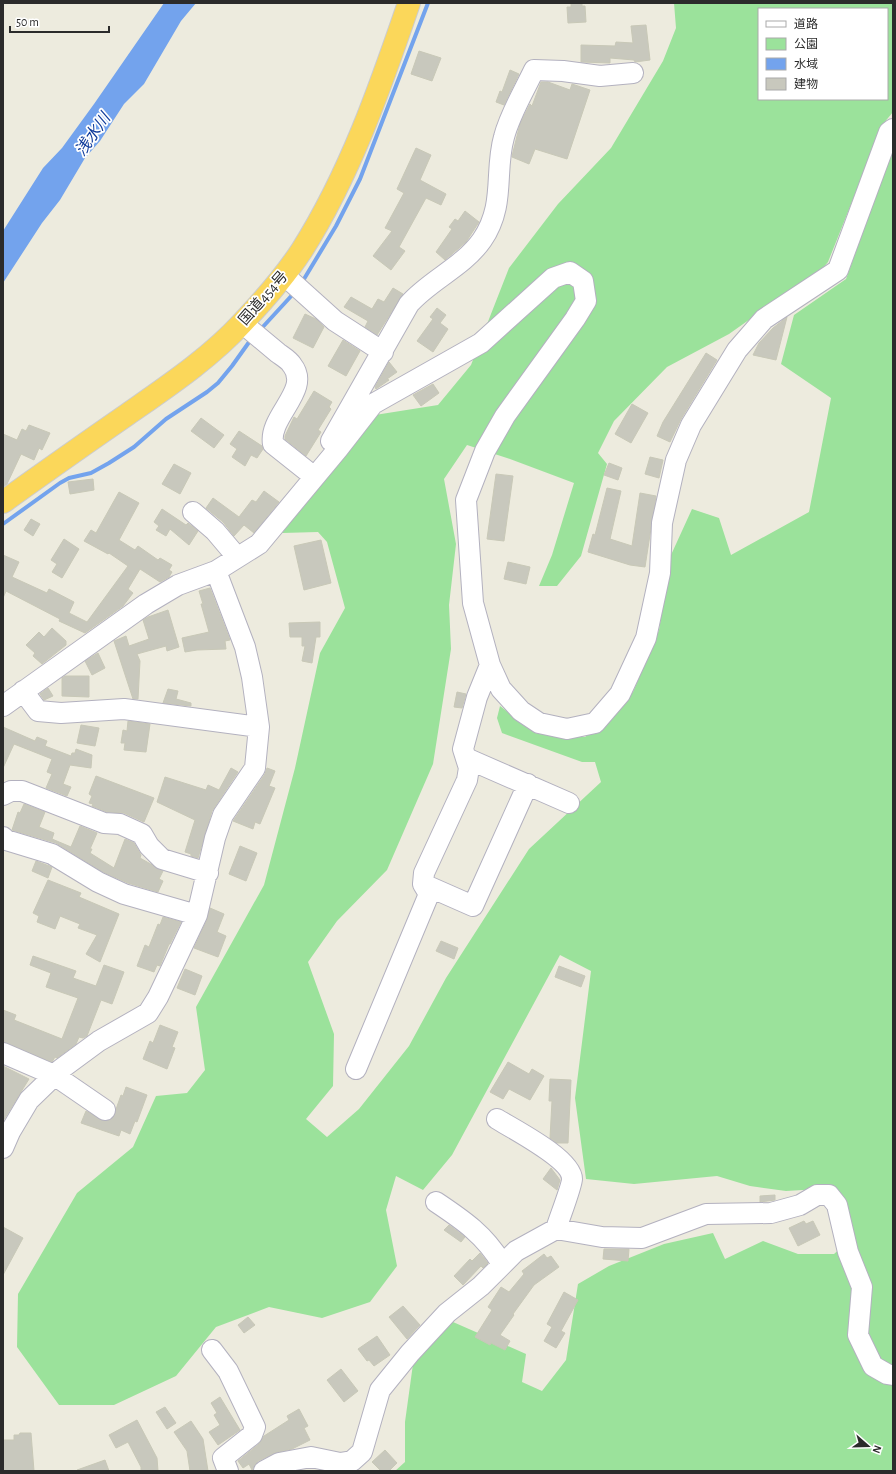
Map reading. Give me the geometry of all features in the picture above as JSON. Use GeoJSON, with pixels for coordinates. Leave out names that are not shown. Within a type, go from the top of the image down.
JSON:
{"type":"FeatureCollection","features":[{"type":"Feature","properties":{"kind":"highway","name":"国道454号"},"geometry":{"type":"LineString","coordinates":[[3,502],[174,381],[220,344],[242,323],[284,275],[319,221],[343,176],[394,46],[409,3]]}},
{"type":"Feature","properties":{"kind":"street"},"geometry":{"type":"LineString","coordinates":[[311,479],[409,304],[416,296],[465,258],[482,239],[493,216],[499,196],[504,137],[534,70],[563,71],[600,76],[633,73]]}},
{"type":"Feature","properties":{"kind":"street"},"geometry":{"type":"LineString","coordinates":[[3,706],[146,604],[178,585],[216,571],[259,544],[373,404],[480,344],[553,278],[570,272],[583,281],[586,300],[575,319],[505,416],[485,451],[466,500],[473,603],[490,665],[501,689],[521,711],[539,723],[567,729],[596,724],[620,694],[646,638],[660,573],[664,516],[676,460],[691,425],[737,350],[764,319],[838,270],[889,132],[893,129]]}},
{"type":"Feature","properties":{"kind":"street"},"geometry":{"type":"LineString","coordinates":[[284,275],[335,321],[383,352]]}},
{"type":"Feature","properties":{"kind":"street"},"geometry":{"type":"LineString","coordinates":[[242,323],[293,365],[298,380],[294,393],[275,425],[271,435],[273,444],[311,479]]}},
{"type":"Feature","properties":{"kind":"street"},"geometry":{"type":"LineString","coordinates":[[193,512],[215,531],[238,557]]}},
{"type":"Feature","properties":{"kind":"street"},"geometry":{"type":"LineString","coordinates":[[3,1148],[10,1132],[29,1100],[54,1076],[99,1041],[148,1013],[158,997],[197,915],[215,838],[223,815],[255,768],[259,726],[252,677],[216,571]]}},
{"type":"Feature","properties":{"kind":"street"},"geometry":{"type":"LineString","coordinates":[[356,1069],[429,894],[423,884],[424,873],[467,780],[469,768],[463,749],[477,697],[490,665]]}},
{"type":"Feature","properties":{"kind":"street"},"geometry":{"type":"LineString","coordinates":[[24,691],[38,711],[61,712],[124,709],[259,726]]}},
{"type":"Feature","properties":{"kind":"street"},"geometry":{"type":"LineString","coordinates":[[466,758],[570,803]]}},
{"type":"Feature","properties":{"kind":"street"},"geometry":{"type":"LineString","coordinates":[[423,884],[473,906],[528,784]]}},
{"type":"Feature","properties":{"kind":"street"},"geometry":{"type":"LineString","coordinates":[[3,795],[11,791],[22,791],[104,823],[120,824],[142,834],[149,846],[162,859],[208,873]]}},
{"type":"Feature","properties":{"kind":"street"},"geometry":{"type":"LineString","coordinates":[[3,837],[6,840],[52,854],[98,882],[124,894],[197,915]]}},
{"type":"Feature","properties":{"kind":"street"},"geometry":{"type":"LineString","coordinates":[[3,1053],[54,1076],[105,1110]]}},
{"type":"Feature","properties":{"kind":"street"},"geometry":{"type":"LineString","coordinates":[[496,1119],[559,1158],[569,1169],[572,1179],[556,1228]]}},
{"type":"Feature","properties":{"kind":"street"},"geometry":{"type":"LineString","coordinates":[[264,1471],[279,1463],[311,1458],[340,1463],[352,1461],[362,1452],[380,1390],[410,1352],[447,1313],[481,1286],[516,1250],[556,1228],[602,1237],[642,1238],[706,1214],[771,1213],[800,1205],[817,1195],[829,1195],[837,1205],[848,1252],[862,1287],[858,1335],[873,1366],[887,1374],[893,1375]]}},
{"type":"Feature","properties":{"kind":"street"},"geometry":{"type":"LineString","coordinates":[[436,1202],[460,1217],[479,1233],[493,1247],[502,1264]]}},
{"type":"Feature","properties":{"kind":"street"},"geometry":{"type":"LineString","coordinates":[[212,1350],[228,1372],[255,1427],[252,1434],[223,1458],[228,1471]]}},
{"type":"Feature","properties":{"kind":"green space"},"geometry":{"type":"Polygon","coordinates":[[[674,3],[893,3],[893,112],[883,124],[828,262],[816,276],[780,298],[729,334],[667,367],[614,421],[598,453],[607,464],[581,556],[557,586],[539,586],[552,555],[574,483],[467,445],[444,479],[456,544],[449,605],[451,649],[433,764],[387,870],[337,921],[308,962],[334,1034],[333,1086],[306,1119],[327,1137],[359,1109],[409,1046],[446,978],[529,849],[601,782],[595,762],[582,762],[502,733],[497,718],[500,706],[535,733],[564,737],[585,737],[605,722],[633,692],[659,630],[671,555],[692,509],[719,518],[731,555],[809,512],[831,398],[781,364],[794,315],[846,279],[891,154],[893,156],[893,1471],[395,1471],[405,1462],[405,1422],[413,1364],[453,1322],[526,1354],[522,1382],[542,1391],[566,1360],[578,1284],[609,1266],[664,1244],[713,1233],[725,1259],[763,1241],[798,1254],[834,1254],[845,1244],[836,1188],[786,1191],[750,1186],[717,1176],[634,1184],[586,1179],[575,1098],[591,971],[560,955],[452,1155],[423,1190],[396,1176],[386,1210],[397,1266],[370,1302],[322,1318],[269,1307],[216,1327],[176,1376],[114,1405],[59,1405],[17,1347],[18,1294],[77,1193],[133,1147],[156,1096],[187,1093],[205,1070],[196,1007],[264,885],[295,768],[320,653],[345,608],[327,542],[318,532],[282,533],[375,415],[438,405],[471,365],[509,268],[558,204],[611,148],[663,61],[676,28],[674,3]]]}},
{"type":"Feature","properties":{"kind":"water","name":"浅水川"},"geometry":{"type":"Polygon","coordinates":[[[164,3],[196,3],[181,21],[144,84],[124,104],[100,141],[85,158],[60,200],[42,223],[3,283],[3,231],[43,168],[62,148],[164,3]]]}},
{"type":"Feature","properties":{"kind":"building"},"geometry":{"type":"Polygon","coordinates":[[[571,3],[582,3],[582,6],[585,6],[586,22],[568,23],[567,7],[571,7],[571,3]]]}},
{"type":"Feature","properties":{"kind":"building"},"geometry":{"type":"Polygon","coordinates":[[[646,25],[650,60],[635,62],[634,60],[610,58],[610,63],[581,62],[581,45],[615,46],[616,42],[633,43],[631,26],[646,25]]]}},
{"type":"Feature","properties":{"kind":"building"},"geometry":{"type":"Polygon","coordinates":[[[419,51],[441,58],[432,81],[411,74],[419,51]]]}},
{"type":"Feature","properties":{"kind":"building"},"geometry":{"type":"Polygon","coordinates":[[[510,70],[519,74],[504,105],[496,102],[500,91],[502,92],[510,70]]]}},
{"type":"Feature","properties":{"kind":"building"},"geometry":{"type":"Polygon","coordinates":[[[541,82],[548,82],[570,90],[572,84],[590,90],[567,159],[535,149],[529,164],[512,157],[520,124],[530,104],[532,106],[541,82]]]}},
{"type":"Feature","properties":{"kind":"building"},"geometry":{"type":"Polygon","coordinates":[[[416,148],[431,155],[420,180],[446,194],[441,205],[426,198],[399,247],[405,251],[391,270],[373,256],[392,231],[385,228],[404,193],[397,189],[416,148]]]}},
{"type":"Feature","properties":{"kind":"building"},"geometry":{"type":"Polygon","coordinates":[[[465,211],[479,222],[466,242],[445,260],[436,252],[452,229],[449,227],[455,219],[458,221],[465,211]]]}},
{"type":"Feature","properties":{"kind":"building"},"geometry":{"type":"Polygon","coordinates":[[[393,288],[403,294],[377,335],[365,327],[368,321],[344,307],[351,297],[372,309],[378,299],[384,302],[393,288]]]}},
{"type":"Feature","properties":{"kind":"building"},"geometry":{"type":"Polygon","coordinates":[[[437,308],[446,315],[440,323],[448,329],[433,352],[417,341],[433,319],[430,317],[437,308]]]}},
{"type":"Feature","properties":{"kind":"building"},"geometry":{"type":"Polygon","coordinates":[[[305,314],[316,319],[324,327],[313,348],[293,338],[305,314]]]}},
{"type":"Feature","properties":{"kind":"building"},"geometry":{"type":"Polygon","coordinates":[[[787,317],[776,360],[753,355],[759,343],[773,328],[787,317]]]}},
{"type":"Feature","properties":{"kind":"building"},"geometry":{"type":"Polygon","coordinates":[[[343,340],[360,351],[346,376],[328,366],[343,340]]]}},
{"type":"Feature","properties":{"kind":"building"},"geometry":{"type":"Polygon","coordinates":[[[706,353],[717,360],[681,419],[670,442],[657,436],[663,422],[706,353]]]}},
{"type":"Feature","properties":{"kind":"building"},"geometry":{"type":"Polygon","coordinates":[[[389,362],[397,372],[376,389],[375,387],[389,362]]]}},
{"type":"Feature","properties":{"kind":"building"},"geometry":{"type":"Polygon","coordinates":[[[433,384],[439,393],[421,406],[413,395],[433,384]]]}},
{"type":"Feature","properties":{"kind":"building"},"geometry":{"type":"Polygon","coordinates":[[[314,391],[332,402],[329,407],[331,409],[318,430],[321,432],[306,456],[285,439],[285,436],[294,417],[297,419],[314,391]]]}},
{"type":"Feature","properties":{"kind":"building"},"geometry":{"type":"Polygon","coordinates":[[[632,404],[648,413],[631,443],[615,434],[632,404]]]}},
{"type":"Feature","properties":{"kind":"building"},"geometry":{"type":"Polygon","coordinates":[[[201,418],[224,435],[214,448],[191,431],[201,418]]]}},
{"type":"Feature","properties":{"kind":"building"},"geometry":{"type":"Polygon","coordinates":[[[29,425],[50,433],[42,450],[39,448],[34,460],[21,454],[7,484],[3,487],[3,434],[17,440],[22,429],[26,431],[29,425]]]}},
{"type":"Feature","properties":{"kind":"building"},"geometry":{"type":"Polygon","coordinates":[[[239,431],[262,446],[263,449],[257,458],[251,455],[245,466],[232,457],[237,449],[230,444],[239,431]]]}},
{"type":"Feature","properties":{"kind":"building"},"geometry":{"type":"Polygon","coordinates":[[[650,457],[663,460],[659,478],[645,474],[650,457]]]}},
{"type":"Feature","properties":{"kind":"building"},"geometry":{"type":"Polygon","coordinates":[[[609,463],[622,468],[618,480],[604,475],[609,463]]]}},
{"type":"Feature","properties":{"kind":"building"},"geometry":{"type":"Polygon","coordinates":[[[174,464],[191,473],[180,494],[162,484],[174,464]]]}},
{"type":"Feature","properties":{"kind":"building"},"geometry":{"type":"Polygon","coordinates":[[[496,474],[513,476],[504,541],[487,539],[496,474]]]}},
{"type":"Feature","properties":{"kind":"building"},"geometry":{"type":"Polygon","coordinates":[[[93,479],[94,490],[70,494],[68,482],[93,479]]]}},
{"type":"Feature","properties":{"kind":"building"},"geometry":{"type":"Polygon","coordinates":[[[607,488],[621,491],[610,539],[632,546],[640,493],[656,496],[645,567],[630,565],[588,552],[593,534],[595,535],[607,488]]]}},
{"type":"Feature","properties":{"kind":"building"},"geometry":{"type":"Polygon","coordinates":[[[264,491],[279,502],[254,533],[244,525],[234,536],[223,522],[206,508],[213,498],[239,517],[252,500],[256,502],[264,491]]]}},
{"type":"Feature","properties":{"kind":"building"},"geometry":{"type":"Polygon","coordinates":[[[119,492],[139,503],[119,540],[135,550],[138,546],[158,560],[160,558],[172,565],[169,570],[172,572],[169,577],[160,582],[140,569],[128,589],[133,593],[123,606],[85,633],[59,621],[60,619],[6,591],[3,598],[3,555],[19,562],[12,577],[47,593],[49,589],[74,602],[69,613],[87,622],[128,566],[109,553],[108,554],[84,541],[91,530],[96,533],[119,492]]]}},
{"type":"Feature","properties":{"kind":"building"},"geometry":{"type":"Polygon","coordinates":[[[162,509],[186,525],[188,523],[198,531],[189,545],[170,529],[166,536],[156,530],[159,526],[154,522],[162,509]]]}},
{"type":"Feature","properties":{"kind":"building"},"geometry":{"type":"Polygon","coordinates":[[[31,519],[40,524],[33,536],[24,530],[31,519]]]}},
{"type":"Feature","properties":{"kind":"building"},"geometry":{"type":"Polygon","coordinates":[[[64,539],[79,549],[62,578],[52,572],[57,564],[51,560],[64,539]]]}},
{"type":"Feature","properties":{"kind":"building"},"geometry":{"type":"Polygon","coordinates":[[[321,540],[331,583],[304,590],[294,546],[321,540]]]}},
{"type":"Feature","properties":{"kind":"building"},"geometry":{"type":"Polygon","coordinates":[[[508,562],[530,567],[526,584],[504,579],[508,562]]]}},
{"type":"Feature","properties":{"kind":"building"},"geometry":{"type":"Polygon","coordinates":[[[210,588],[230,640],[225,641],[226,649],[185,652],[182,638],[209,632],[199,591],[210,588]]]}},
{"type":"Feature","properties":{"kind":"building"},"geometry":{"type":"Polygon","coordinates":[[[168,610],[179,647],[167,651],[166,646],[137,654],[140,661],[138,699],[133,699],[114,641],[126,636],[129,646],[149,639],[143,620],[168,610]]]}},
{"type":"Feature","properties":{"kind":"building"},"geometry":{"type":"Polygon","coordinates":[[[320,622],[320,637],[316,637],[312,663],[302,661],[305,646],[302,646],[302,637],[290,637],[289,623],[320,622]]]}},
{"type":"Feature","properties":{"kind":"building"},"geometry":{"type":"Polygon","coordinates":[[[52,628],[66,641],[66,645],[42,664],[33,656],[35,653],[26,645],[39,632],[44,637],[52,628]]]}},
{"type":"Feature","properties":{"kind":"building"},"geometry":{"type":"Polygon","coordinates":[[[98,653],[105,668],[92,675],[85,661],[98,653]]]}},
{"type":"Feature","properties":{"kind":"building"},"geometry":{"type":"Polygon","coordinates":[[[65,676],[89,676],[89,697],[62,696],[62,678],[65,676]]]}},
{"type":"Feature","properties":{"kind":"building"},"geometry":{"type":"Polygon","coordinates":[[[48,688],[53,696],[44,700],[40,694],[48,688]]]}},
{"type":"Feature","properties":{"kind":"building"},"geometry":{"type":"Polygon","coordinates":[[[168,689],[178,691],[176,699],[191,703],[191,706],[163,703],[168,689]]]}},
{"type":"Feature","properties":{"kind":"building"},"geometry":{"type":"Polygon","coordinates":[[[457,692],[466,694],[462,708],[454,707],[457,692]]]}},
{"type":"Feature","properties":{"kind":"building"},"geometry":{"type":"Polygon","coordinates":[[[128,721],[150,724],[146,752],[124,750],[125,743],[121,743],[123,730],[127,731],[128,721]]]}},
{"type":"Feature","properties":{"kind":"building"},"geometry":{"type":"Polygon","coordinates":[[[81,725],[99,728],[95,746],[77,743],[81,725]]]}},
{"type":"Feature","properties":{"kind":"building"},"geometry":{"type":"Polygon","coordinates":[[[3,727],[35,741],[37,737],[47,741],[45,746],[71,756],[72,753],[75,753],[76,749],[92,755],[91,768],[70,765],[63,784],[71,787],[67,796],[46,788],[52,774],[47,772],[52,759],[14,744],[3,768],[3,727]]]}},
{"type":"Feature","properties":{"kind":"building"},"geometry":{"type":"Polygon","coordinates":[[[231,768],[238,772],[212,811],[198,858],[191,856],[191,854],[185,852],[195,820],[157,802],[165,777],[206,790],[208,785],[219,790],[231,768]]]}},
{"type":"Feature","properties":{"kind":"building"},"geometry":{"type":"Polygon","coordinates":[[[267,768],[275,771],[269,786],[275,788],[260,824],[255,822],[253,829],[233,821],[265,774],[267,768]]]}},
{"type":"Feature","properties":{"kind":"building"},"geometry":{"type":"Polygon","coordinates":[[[96,776],[154,798],[144,822],[124,813],[107,812],[92,806],[93,804],[89,803],[92,796],[89,794],[96,776]]]}},
{"type":"Feature","properties":{"kind":"building"},"geometry":{"type":"Polygon","coordinates":[[[24,804],[45,812],[39,827],[54,833],[52,839],[71,847],[80,826],[97,833],[90,849],[92,849],[90,853],[114,868],[125,839],[134,843],[141,855],[140,858],[163,871],[159,879],[163,881],[158,892],[128,883],[103,872],[56,843],[12,830],[18,812],[20,813],[24,804]]]}},
{"type":"Feature","properties":{"kind":"building"},"geometry":{"type":"Polygon","coordinates":[[[240,846],[257,853],[246,881],[229,874],[240,846]]]}},
{"type":"Feature","properties":{"kind":"building"},"geometry":{"type":"Polygon","coordinates":[[[36,861],[52,867],[48,878],[32,871],[36,861]]]}},
{"type":"Feature","properties":{"kind":"building"},"geometry":{"type":"Polygon","coordinates":[[[48,880],[81,893],[79,897],[119,914],[100,962],[86,954],[97,935],[78,928],[80,924],[60,916],[55,929],[37,922],[39,916],[33,913],[48,880]]]}},
{"type":"Feature","properties":{"kind":"building"},"geometry":{"type":"Polygon","coordinates":[[[210,908],[224,914],[217,932],[226,936],[218,957],[194,948],[207,920],[210,908]]]}},
{"type":"Feature","properties":{"kind":"building"},"geometry":{"type":"Polygon","coordinates":[[[163,917],[181,922],[169,944],[160,966],[157,965],[154,972],[137,966],[145,945],[149,947],[158,924],[160,925],[163,917]]]}},
{"type":"Feature","properties":{"kind":"building"},"geometry":{"type":"Polygon","coordinates":[[[441,941],[458,948],[454,959],[436,951],[441,941]]]}},
{"type":"Feature","properties":{"kind":"building"},"geometry":{"type":"Polygon","coordinates":[[[33,956],[76,971],[73,978],[96,986],[104,965],[124,972],[112,1004],[101,1000],[87,1036],[83,1038],[79,1037],[76,1044],[57,1058],[55,1057],[52,1062],[3,1042],[3,1010],[16,1015],[14,1020],[62,1039],[78,998],[46,987],[51,973],[30,965],[33,956]]]}},
{"type":"Feature","properties":{"kind":"building"},"geometry":{"type":"Polygon","coordinates":[[[559,966],[585,976],[581,987],[555,977],[559,966]]]}},
{"type":"Feature","properties":{"kind":"building"},"geometry":{"type":"Polygon","coordinates":[[[185,969],[202,976],[195,995],[177,988],[185,969]]]}},
{"type":"Feature","properties":{"kind":"building"},"geometry":{"type":"Polygon","coordinates":[[[160,1025],[178,1032],[172,1047],[175,1048],[167,1069],[143,1059],[150,1041],[153,1043],[160,1025]]]}},
{"type":"Feature","properties":{"kind":"building"},"geometry":{"type":"Polygon","coordinates":[[[508,1062],[529,1074],[532,1069],[544,1076],[530,1100],[509,1089],[503,1099],[490,1092],[508,1062]]]}},
{"type":"Feature","properties":{"kind":"building"},"geometry":{"type":"Polygon","coordinates":[[[3,1066],[29,1079],[3,1121],[3,1066]]]}},
{"type":"Feature","properties":{"kind":"building"},"geometry":{"type":"Polygon","coordinates":[[[550,1079],[571,1080],[568,1143],[556,1143],[550,1138],[552,1101],[549,1101],[550,1079]]]}},
{"type":"Feature","properties":{"kind":"building"},"geometry":{"type":"Polygon","coordinates":[[[126,1087],[147,1095],[137,1122],[135,1121],[130,1134],[121,1130],[119,1136],[81,1123],[86,1111],[104,1121],[113,1118],[121,1095],[123,1096],[126,1087]]]}},
{"type":"Feature","properties":{"kind":"building"},"geometry":{"type":"Polygon","coordinates":[[[551,1168],[560,1180],[557,1190],[543,1179],[551,1168]]]}},
{"type":"Feature","properties":{"kind":"building"},"geometry":{"type":"Polygon","coordinates":[[[775,1195],[775,1200],[760,1202],[760,1196],[775,1195]]]}},
{"type":"Feature","properties":{"kind":"building"},"geometry":{"type":"Polygon","coordinates":[[[804,1221],[806,1224],[813,1221],[820,1235],[798,1246],[789,1228],[804,1221]]]}},
{"type":"Feature","properties":{"kind":"building"},"geometry":{"type":"Polygon","coordinates":[[[449,1225],[465,1237],[461,1242],[444,1230],[449,1225]]]}},
{"type":"Feature","properties":{"kind":"building"},"geometry":{"type":"Polygon","coordinates":[[[3,1227],[23,1238],[3,1275],[3,1227]]]}},
{"type":"Feature","properties":{"kind":"building"},"geometry":{"type":"Polygon","coordinates":[[[604,1249],[629,1249],[628,1261],[603,1259],[604,1249]]]}},
{"type":"Feature","properties":{"kind":"building"},"geometry":{"type":"Polygon","coordinates":[[[480,1253],[488,1263],[483,1268],[481,1266],[463,1285],[454,1276],[470,1259],[472,1261],[480,1253]]]}},
{"type":"Feature","properties":{"kind":"building"},"geometry":{"type":"Polygon","coordinates":[[[544,1254],[547,1258],[551,1256],[559,1267],[534,1285],[513,1314],[514,1315],[500,1335],[510,1341],[505,1350],[491,1343],[490,1345],[475,1337],[492,1310],[488,1307],[501,1287],[509,1292],[524,1274],[522,1271],[544,1254]]]}},
{"type":"Feature","properties":{"kind":"building"},"geometry":{"type":"Polygon","coordinates":[[[564,1292],[578,1300],[561,1331],[565,1333],[556,1348],[544,1341],[552,1327],[547,1324],[564,1292]]]}},
{"type":"Feature","properties":{"kind":"building"},"geometry":{"type":"Polygon","coordinates":[[[403,1306],[420,1325],[407,1339],[389,1317],[403,1306]]]}},
{"type":"Feature","properties":{"kind":"building"},"geometry":{"type":"Polygon","coordinates":[[[248,1317],[255,1325],[244,1333],[238,1325],[248,1317]]]}},
{"type":"Feature","properties":{"kind":"building"},"geometry":{"type":"Polygon","coordinates":[[[377,1336],[390,1355],[374,1366],[369,1360],[367,1361],[358,1349],[377,1336]]]}},
{"type":"Feature","properties":{"kind":"building"},"geometry":{"type":"Polygon","coordinates":[[[341,1369],[358,1391],[344,1402],[327,1380],[341,1369]]]}},
{"type":"Feature","properties":{"kind":"building"},"geometry":{"type":"Polygon","coordinates":[[[220,1397],[240,1430],[218,1445],[209,1432],[220,1425],[214,1415],[217,1413],[211,1403],[220,1397]]]}},
{"type":"Feature","properties":{"kind":"building"},"geometry":{"type":"Polygon","coordinates":[[[165,1407],[176,1423],[167,1429],[156,1412],[165,1407]]]}},
{"type":"Feature","properties":{"kind":"building"},"geometry":{"type":"Polygon","coordinates":[[[299,1409],[308,1426],[304,1428],[310,1440],[292,1449],[274,1453],[258,1461],[252,1470],[249,1464],[243,1468],[238,1461],[259,1444],[264,1436],[289,1420],[287,1416],[299,1409]]]}},
{"type":"Feature","properties":{"kind":"building"},"geometry":{"type":"Polygon","coordinates":[[[137,1420],[157,1458],[158,1471],[141,1471],[141,1467],[128,1442],[116,1448],[109,1435],[137,1420]]]}},
{"type":"Feature","properties":{"kind":"building"},"geometry":{"type":"Polygon","coordinates":[[[191,1421],[203,1439],[208,1471],[190,1471],[187,1451],[174,1432],[191,1421]]]}},
{"type":"Feature","properties":{"kind":"building"},"geometry":{"type":"Polygon","coordinates":[[[20,1433],[31,1433],[34,1471],[3,1471],[3,1440],[14,1440],[14,1435],[19,1435],[20,1433]]]}},
{"type":"Feature","properties":{"kind":"building"},"geometry":{"type":"Polygon","coordinates":[[[385,1450],[397,1463],[389,1471],[381,1471],[372,1462],[385,1450]]]}},
{"type":"Feature","properties":{"kind":"building"},"geometry":{"type":"Polygon","coordinates":[[[105,1460],[109,1471],[77,1471],[77,1470],[105,1460]]]}},
{"type":"Feature","properties":{"kind":"waterway"},"geometry":{"type":"LineString","coordinates":[[301,284],[336,226],[360,179],[428,3]]}},
{"type":"Feature","properties":{"kind":"waterway"},"geometry":{"type":"LineString","coordinates":[[260,330],[294,293]]}},
{"type":"Feature","properties":{"kind":"waterway"},"geometry":{"type":"LineString","coordinates":[[3,524],[60,483],[69,478],[91,473],[134,447],[166,419],[218,383],[252,338]]}}]}
